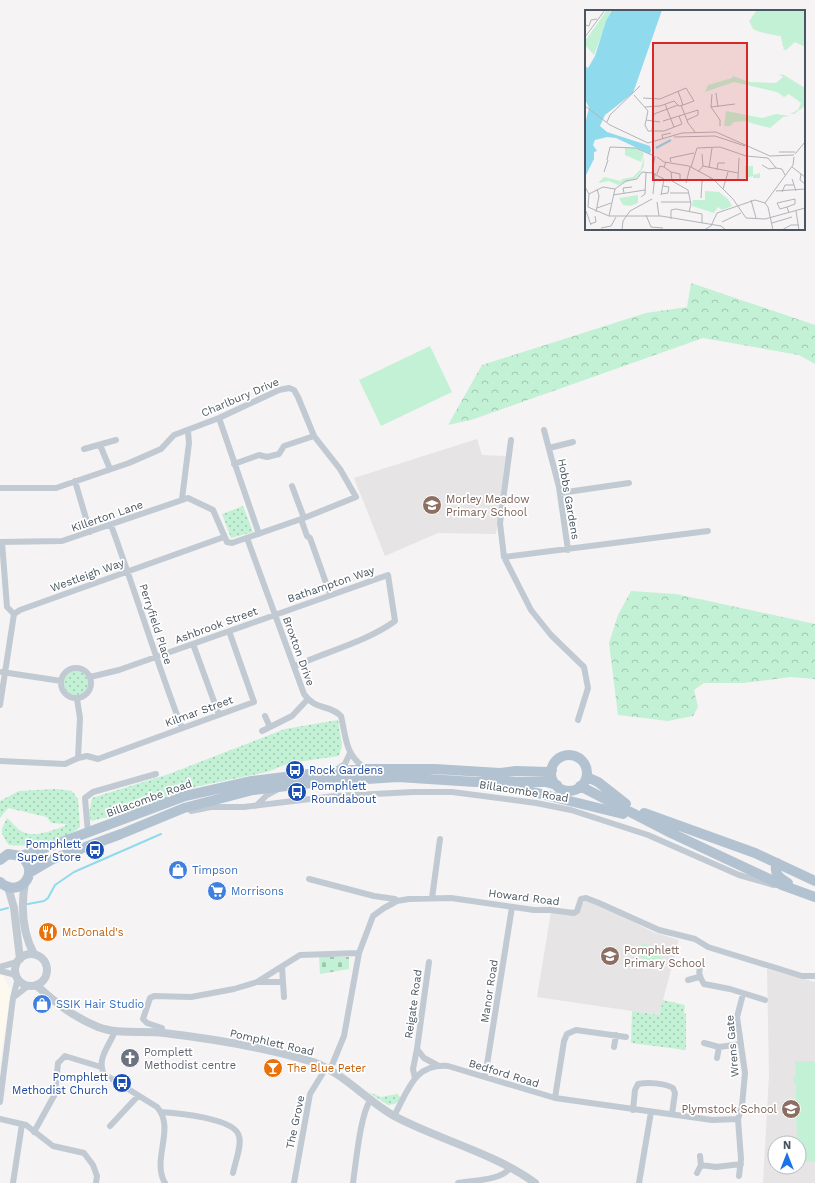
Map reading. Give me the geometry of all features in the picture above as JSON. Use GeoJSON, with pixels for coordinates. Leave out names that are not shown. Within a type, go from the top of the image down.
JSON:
{"type":"FeatureCollection","features":[{"type":"Feature","properties":{"kind":"main road"},"geometry":{"type":"LineString","coordinates":[[552,770],[556,760],[561,757],[572,755],[582,761],[585,766],[587,777],[598,782],[620,801],[642,812],[777,863],[815,881]]}},
{"type":"Feature","properties":{"kind":"main road","name":"Billacombe Road"},"geometry":{"type":"LineString","coordinates":[[0,860],[8,854],[21,856],[88,833],[164,803],[217,788],[291,775],[366,769],[500,773],[516,771],[548,772],[552,770],[552,776],[556,785]]}},
{"type":"Feature","properties":{"kind":"main road","name":"Billacombe Road"},"geometry":{"type":"LineString","coordinates":[[4,885],[14,888],[53,859],[168,816],[184,808],[216,798],[286,785],[398,777],[475,782],[546,782],[569,790],[580,786],[587,777]]}},
{"type":"Feature","properties":{"kind":"main road","name":"Billacombe Road"},"geometry":{"type":"LineString","coordinates":[[475,782],[537,793],[612,810],[664,828]]}},
{"type":"Feature","properties":{"kind":"main road","name":"Billacombe Road"},"geometry":{"type":"LineString","coordinates":[[580,786],[762,879],[812,896]]}},
{"type":"Feature","properties":{"kind":"main road"},"geometry":{"type":"LineString","coordinates":[[734,846],[768,864],[768,871],[762,879]]}},
{"type":"Feature","properties":{"kind":"main road"},"geometry":{"type":"LineString","coordinates":[[21,856],[26,860],[27,877]]}},
{"type":"Feature","properties":{"kind":"main road"},"geometry":{"type":"LineString","coordinates":[[777,863],[775,870],[779,878],[812,896]]}},
{"type":"Feature","properties":{"kind":"street","name":"Charlbury Drive"},"geometry":{"type":"LineString","coordinates":[[0,488],[56,488],[75,482],[158,451],[174,435],[219,418],[279,390],[289,388],[294,390],[298,397],[314,436],[340,469],[356,497],[303,519]]}},
{"type":"Feature","properties":{"kind":"street"},"geometry":{"type":"LineString","coordinates":[[219,418],[258,534]]}},
{"type":"Feature","properties":{"kind":"street"},"geometry":{"type":"LineString","coordinates":[[188,430],[189,443],[182,499],[188,498],[215,512],[227,542],[232,543],[303,519]]}},
{"type":"Feature","properties":{"kind":"street","name":"Hobbs Gardens"},"geometry":{"type":"LineString","coordinates":[[544,430],[550,448],[560,493],[565,550]]}},
{"type":"Feature","properties":{"kind":"street"},"geometry":{"type":"LineString","coordinates":[[234,464],[259,455],[267,457],[279,454],[284,446],[314,436]]}},
{"type":"Feature","properties":{"kind":"street"},"geometry":{"type":"LineString","coordinates":[[84,449],[116,440]]}},
{"type":"Feature","properties":{"kind":"street"},"geometry":{"type":"LineString","coordinates":[[512,440],[500,523],[504,557],[530,610],[551,636],[584,667],[588,688],[578,720]]}},
{"type":"Feature","properties":{"kind":"street"},"geometry":{"type":"LineString","coordinates":[[550,448],[573,442]]}},
{"type":"Feature","properties":{"kind":"street"},"geometry":{"type":"LineString","coordinates":[[100,445],[110,469]]}},
{"type":"Feature","properties":{"kind":"street"},"geometry":{"type":"LineString","coordinates":[[75,482],[90,532]]}},
{"type":"Feature","properties":{"kind":"street"},"geometry":{"type":"LineString","coordinates":[[560,493],[629,483]]}},
{"type":"Feature","properties":{"kind":"street"},"geometry":{"type":"LineString","coordinates":[[292,486],[307,536],[310,538],[330,594]]}},
{"type":"Feature","properties":{"kind":"street","name":"Killerton Lane"},"geometry":{"type":"LineString","coordinates":[[1,542],[62,541],[182,499]]}},
{"type":"Feature","properties":{"kind":"street","name":"Perryfield Place"},"geometry":{"type":"LineString","coordinates":[[111,525],[182,728]]}},
{"type":"Feature","properties":{"kind":"street"},"geometry":{"type":"LineString","coordinates":[[504,557],[708,531]]}},
{"type":"Feature","properties":{"kind":"street","name":"Westleigh Way"},"geometry":{"type":"LineString","coordinates":[[14,614],[20,610],[224,537]]}},
{"type":"Feature","properties":{"kind":"street","name":"Broxton Drive"},"geometry":{"type":"LineString","coordinates":[[247,538],[278,613],[296,666],[298,677],[308,699],[318,707],[333,710],[341,716],[350,753],[355,762],[366,769]]}},
{"type":"Feature","properties":{"kind":"street"},"geometry":{"type":"LineString","coordinates":[[0,705],[2,672],[14,614],[7,607],[1,542]]}},
{"type":"Feature","properties":{"kind":"street","name":"Bathampton Way"},"geometry":{"type":"LineString","coordinates":[[278,613],[388,575],[395,621],[379,632],[321,654],[296,666]]}},
{"type":"Feature","properties":{"kind":"street","name":"Ashbrook Street"},"geometry":{"type":"LineString","coordinates":[[90,677],[115,672],[278,613]]}},
{"type":"Feature","properties":{"kind":"street","name":"Kilmar Street"},"geometry":{"type":"LineString","coordinates":[[0,761],[65,764],[87,756],[98,759],[254,702],[229,630]]}},
{"type":"Feature","properties":{"kind":"street"},"geometry":{"type":"LineString","coordinates":[[193,644],[219,715]]}},
{"type":"Feature","properties":{"kind":"street"},"geometry":{"type":"LineString","coordinates":[[74,668],[84,670],[90,677],[90,690],[84,697],[77,699],[72,698],[64,694],[61,682],[65,673],[74,668]]}},
{"type":"Feature","properties":{"kind":"street"},"geometry":{"type":"LineString","coordinates":[[2,672],[61,682]]}},
{"type":"Feature","properties":{"kind":"street"},"geometry":{"type":"LineString","coordinates":[[77,699],[80,718],[78,758]]}},
{"type":"Feature","properties":{"kind":"street"},"geometry":{"type":"LineString","coordinates":[[262,731],[292,716],[308,699]]}},
{"type":"Feature","properties":{"kind":"street"},"geometry":{"type":"LineString","coordinates":[[265,716],[270,727]]}},
{"type":"Feature","properties":{"kind":"street"},"geometry":{"type":"LineString","coordinates":[[334,771],[345,764],[350,753]]}},
{"type":"Feature","properties":{"kind":"street"},"geometry":{"type":"LineString","coordinates":[[88,833],[85,798],[93,792],[156,774]]}},
{"type":"Feature","properties":{"kind":"street","name":"Billacombe Road"},"geometry":{"type":"LineString","coordinates":[[256,806],[267,794],[286,785]]}},
{"type":"Feature","properties":{"kind":"street","name":"Billacombe Road"},"geometry":{"type":"LineString","coordinates":[[168,816],[211,807],[256,806],[335,796],[413,792],[452,792],[536,803],[571,810],[648,835],[739,875],[762,879]]}},
{"type":"Feature","properties":{"kind":"street"},"geometry":{"type":"LineString","coordinates":[[432,898],[440,839]]}},
{"type":"Feature","properties":{"kind":"street"},"geometry":{"type":"LineString","coordinates":[[27,877],[23,913],[28,942],[34,954]]}},
{"type":"Feature","properties":{"kind":"street"},"geometry":{"type":"LineString","coordinates":[[309,878],[367,894],[395,899],[397,901]]}},
{"type":"Feature","properties":{"kind":"street"},"geometry":{"type":"LineString","coordinates":[[0,1102],[18,961],[14,908],[4,885]]}},
{"type":"Feature","properties":{"kind":"street","name":"Howard Road"},"geometry":{"type":"LineString","coordinates":[[328,1069],[344,1036],[359,953],[373,916],[397,901],[432,898],[479,901],[512,907],[574,913],[577,911],[581,899],[586,898],[659,930],[695,939],[708,947],[802,976],[815,976]]}},
{"type":"Feature","properties":{"kind":"street","name":"Manor Road"},"geometry":{"type":"LineString","coordinates":[[485,1077],[512,907]]}},
{"type":"Feature","properties":{"kind":"street"},"geometry":{"type":"LineString","coordinates":[[162,1033],[162,1028],[147,1023],[144,1019],[150,998],[154,996],[191,997],[234,989],[257,982],[300,955],[359,953]]}},
{"type":"Feature","properties":{"kind":"street"},"geometry":{"type":"LineString","coordinates":[[0,968],[18,961],[28,954],[34,954],[41,957],[46,964],[47,974],[45,978],[53,1000]]}},
{"type":"Feature","properties":{"kind":"street","name":"Reigate Road"},"geometry":{"type":"LineString","coordinates":[[415,1078],[413,1069],[429,962]]}},
{"type":"Feature","properties":{"kind":"street"},"geometry":{"type":"LineString","coordinates":[[701,963],[699,977],[704,984],[723,987],[765,1000]]}},
{"type":"Feature","properties":{"kind":"street"},"geometry":{"type":"LineString","coordinates":[[282,967],[284,997]]}},
{"type":"Feature","properties":{"kind":"street"},"geometry":{"type":"LineString","coordinates":[[0,971],[17,977],[32,985]]}},
{"type":"Feature","properties":{"kind":"street"},"geometry":{"type":"LineString","coordinates":[[688,980],[699,977]]}},
{"type":"Feature","properties":{"kind":"street"},"geometry":{"type":"LineString","coordinates":[[13,998],[45,978]]}},
{"type":"Feature","properties":{"kind":"street"},"geometry":{"type":"LineString","coordinates":[[257,982],[283,982]]}},
{"type":"Feature","properties":{"kind":"street","name":"Pomphlett Road"},"geometry":{"type":"LineString","coordinates":[[32,985],[60,1007],[100,1027],[115,1031],[162,1033],[199,1038],[265,1050],[313,1062],[328,1069],[394,1116],[433,1135],[510,1168],[535,1183]]}},
{"type":"Feature","properties":{"kind":"street","name":"Wrens Gate"},"geometry":{"type":"LineString","coordinates":[[739,1176],[741,1164],[738,1119],[745,1087],[745,1073],[737,1017],[742,994]]}},
{"type":"Feature","properties":{"kind":"street"},"geometry":{"type":"LineString","coordinates":[[555,1098],[564,1041],[567,1034],[576,1030],[626,1037]]}},
{"type":"Feature","properties":{"kind":"street"},"geometry":{"type":"LineString","coordinates":[[115,1031],[102,1058],[101,1067],[104,1074],[161,1112],[164,1118],[164,1130],[160,1170],[164,1181]]}},
{"type":"Feature","properties":{"kind":"street"},"geometry":{"type":"LineString","coordinates":[[614,1047],[616,1035]]}},
{"type":"Feature","properties":{"kind":"street"},"geometry":{"type":"LineString","coordinates":[[704,1043],[719,1047],[741,1044]]}},
{"type":"Feature","properties":{"kind":"street"},"geometry":{"type":"LineString","coordinates":[[717,1058],[719,1047]]}},
{"type":"Feature","properties":{"kind":"street","name":"Reigate Road"},"geometry":{"type":"LineString","coordinates":[[417,1049],[424,1058],[437,1065]]}},
{"type":"Feature","properties":{"kind":"street"},"geometry":{"type":"LineString","coordinates":[[34,1132],[55,1094],[58,1063],[60,1059],[65,1056],[101,1067]]}},
{"type":"Feature","properties":{"kind":"street"},"geometry":{"type":"LineString","coordinates":[[394,1116],[415,1078],[422,1071],[437,1065]]}},
{"type":"Feature","properties":{"kind":"street","name":"Bedford Road"},"geometry":{"type":"LineString","coordinates":[[437,1065],[448,1066],[555,1098],[712,1120],[738,1119]]}},
{"type":"Feature","properties":{"kind":"street","name":"The Grove"},"geometry":{"type":"LineString","coordinates":[[294,1183],[310,1094],[328,1069]]}},
{"type":"Feature","properties":{"kind":"street"},"geometry":{"type":"LineString","coordinates":[[633,1110],[635,1090],[638,1084],[644,1083],[673,1088],[675,1093],[672,1114]]}},
{"type":"Feature","properties":{"kind":"street"},"geometry":{"type":"LineString","coordinates":[[110,1126],[138,1096]]}},
{"type":"Feature","properties":{"kind":"street"},"geometry":{"type":"LineString","coordinates":[[353,1183],[367,1104],[371,1099]]}},
{"type":"Feature","properties":{"kind":"street"},"geometry":{"type":"LineString","coordinates":[[161,1112],[189,1114],[210,1119],[236,1130],[239,1135],[233,1173]]}},
{"type":"Feature","properties":{"kind":"street"},"geometry":{"type":"LineString","coordinates":[[640,1183],[651,1112]]}},
{"type":"Feature","properties":{"kind":"street"},"geometry":{"type":"LineString","coordinates":[[2,1120],[20,1123],[53,1146],[84,1153],[93,1165],[97,1176],[96,1183]]}},
{"type":"Feature","properties":{"kind":"street"},"geometry":{"type":"LineString","coordinates":[[14,1183],[20,1123]]}},
{"type":"Feature","properties":{"kind":"street"},"geometry":{"type":"LineString","coordinates":[[697,1173],[701,1166],[700,1156]]}},
{"type":"Feature","properties":{"kind":"street"},"geometry":{"type":"LineString","coordinates":[[235,1162],[243,1164]]}},
{"type":"Feature","properties":{"kind":"street"},"geometry":{"type":"LineString","coordinates":[[701,1166],[716,1167],[741,1164]]}},
{"type":"Feature","properties":{"kind":"street"},"geometry":{"type":"LineString","coordinates":[[458,1183],[500,1176],[510,1168]]}},
{"type":"Feature","properties":{"kind":"shaded area","name":"Morley Meadow Primary School"},"geometry":{"type":"Polygon","coordinates":[[[477,439],[482,455],[506,456],[496,534],[438,533],[385,556],[354,478],[477,439]]]}},
{"type":"Feature","properties":{"kind":"shaded area","name":"Pomphlett Primary School"},"geometry":{"type":"Polygon","coordinates":[[[587,901],[608,909],[653,932],[679,940],[659,1015],[537,997],[551,912],[576,916],[581,904],[587,901]]]}},
{"type":"Feature","properties":{"kind":"shaded area","name":"Plymstock School"},"geometry":{"type":"Polygon","coordinates":[[[767,969],[815,982],[815,1183],[763,1183],[769,1075],[767,969]]]}},
{"type":"Feature","properties":{"kind":"shaded area"},"geometry":{"type":"Polygon","coordinates":[[[0,975],[3,976],[11,990],[0,1063],[0,975]]]}},
{"type":"Feature","properties":{"kind":"green space"},"geometry":{"type":"Polygon","coordinates":[[[691,283],[815,325],[815,364],[799,355],[703,338],[471,420],[448,425],[482,365],[646,313],[687,307],[691,283]]]}},
{"type":"Feature","properties":{"kind":"green space"},"geometry":{"type":"Polygon","coordinates":[[[430,346],[452,392],[381,426],[359,380],[430,346]]]}},
{"type":"Feature","properties":{"kind":"green space"},"geometry":{"type":"Polygon","coordinates":[[[243,506],[253,532],[231,538],[222,514],[243,506]]]}},
{"type":"Feature","properties":{"kind":"green space"},"geometry":{"type":"Polygon","coordinates":[[[631,591],[676,594],[815,624],[815,679],[791,677],[743,683],[704,683],[694,690],[698,707],[693,716],[668,721],[618,715],[609,643],[618,615],[631,591]]]}},
{"type":"Feature","properties":{"kind":"green space"},"geometry":{"type":"Polygon","coordinates":[[[76,671],[85,674],[88,683],[85,692],[76,695],[67,692],[64,683],[67,674],[76,671]]]}},
{"type":"Feature","properties":{"kind":"green space"},"geometry":{"type":"Polygon","coordinates":[[[338,720],[342,746],[339,756],[290,763],[267,772],[199,786],[128,812],[91,821],[89,814],[92,798],[169,774],[285,729],[338,720]]]}},
{"type":"Feature","properties":{"kind":"green space"},"geometry":{"type":"Polygon","coordinates":[[[56,789],[72,791],[78,799],[80,827],[56,840],[36,844],[9,845],[2,832],[7,818],[21,831],[32,834],[49,831],[65,826],[66,824],[51,823],[47,817],[8,808],[0,818],[0,801],[19,791],[56,789]]]}},
{"type":"Feature","properties":{"kind":"green space"},"geometry":{"type":"Polygon","coordinates":[[[643,943],[663,953],[657,965],[637,955],[643,943]]]}},
{"type":"Feature","properties":{"kind":"green space"},"geometry":{"type":"Polygon","coordinates":[[[319,957],[349,957],[349,969],[320,974],[319,957]]]}},
{"type":"Feature","properties":{"kind":"green space"},"geometry":{"type":"Polygon","coordinates":[[[663,1000],[685,1005],[686,1050],[631,1043],[632,1011],[659,1015],[663,1000]]]}},
{"type":"Feature","properties":{"kind":"green space"},"geometry":{"type":"Polygon","coordinates":[[[795,1061],[815,1061],[815,1162],[807,1162],[807,1135],[797,1135],[796,1115],[794,1115],[794,1109],[796,1108],[796,1084],[794,1083],[793,1077],[796,1077],[795,1061]]]}},
{"type":"Feature","properties":{"kind":"green space"},"geometry":{"type":"Polygon","coordinates":[[[368,1092],[381,1097],[397,1094],[401,1098],[395,1104],[388,1105],[368,1092]]]}},
{"type":"Feature","properties":{"kind":"waterway"},"geometry":{"type":"LineString","coordinates":[[28,904],[44,901],[48,898],[55,885],[74,872],[161,834]]}},
{"type":"Feature","properties":{"kind":"waterway"},"geometry":{"type":"LineString","coordinates":[[0,910],[8,908]]}},
{"type":"Feature","properties":{"kind":"place","name":"Morley Meadow Primary School"},"geometry":{"type":"Point","coordinates":[432,505]}},
{"type":"Feature","properties":{"kind":"place","name":"Rock Gardens"},"geometry":{"type":"Point","coordinates":[295,770]}},
{"type":"Feature","properties":{"kind":"place","name":"Pomphlett Roundabout"},"geometry":{"type":"Point","coordinates":[297,792]}},
{"type":"Feature","properties":{"kind":"place","name":"Pomphlett Super Store"},"geometry":{"type":"Point","coordinates":[95,850]}},
{"type":"Feature","properties":{"kind":"place","name":"Timpson"},"geometry":{"type":"Point","coordinates":[178,870]}},
{"type":"Feature","properties":{"kind":"place","name":"Morrisons"},"geometry":{"type":"Point","coordinates":[217,891]}},
{"type":"Feature","properties":{"kind":"place","name":"McDonald's"},"geometry":{"type":"Point","coordinates":[48,932]}},
{"type":"Feature","properties":{"kind":"place","name":"Pomphlett Primary School"},"geometry":{"type":"Point","coordinates":[610,956]}},
{"type":"Feature","properties":{"kind":"place","name":"SSIK Hair Studio"},"geometry":{"type":"Point","coordinates":[42,1004]}},
{"type":"Feature","properties":{"kind":"place","name":"Pomplett Methodist centre"},"geometry":{"type":"Point","coordinates":[130,1058]}},
{"type":"Feature","properties":{"kind":"place","name":"The Blue Peter"},"geometry":{"type":"Point","coordinates":[273,1068]}},
{"type":"Feature","properties":{"kind":"place","name":"Pomphlett Methodist Church"},"geometry":{"type":"Point","coordinates":[122,1083]}},
{"type":"Feature","properties":{"kind":"place","name":"Plymstock School"},"geometry":{"type":"Point","coordinates":[791,1109]}}]}
